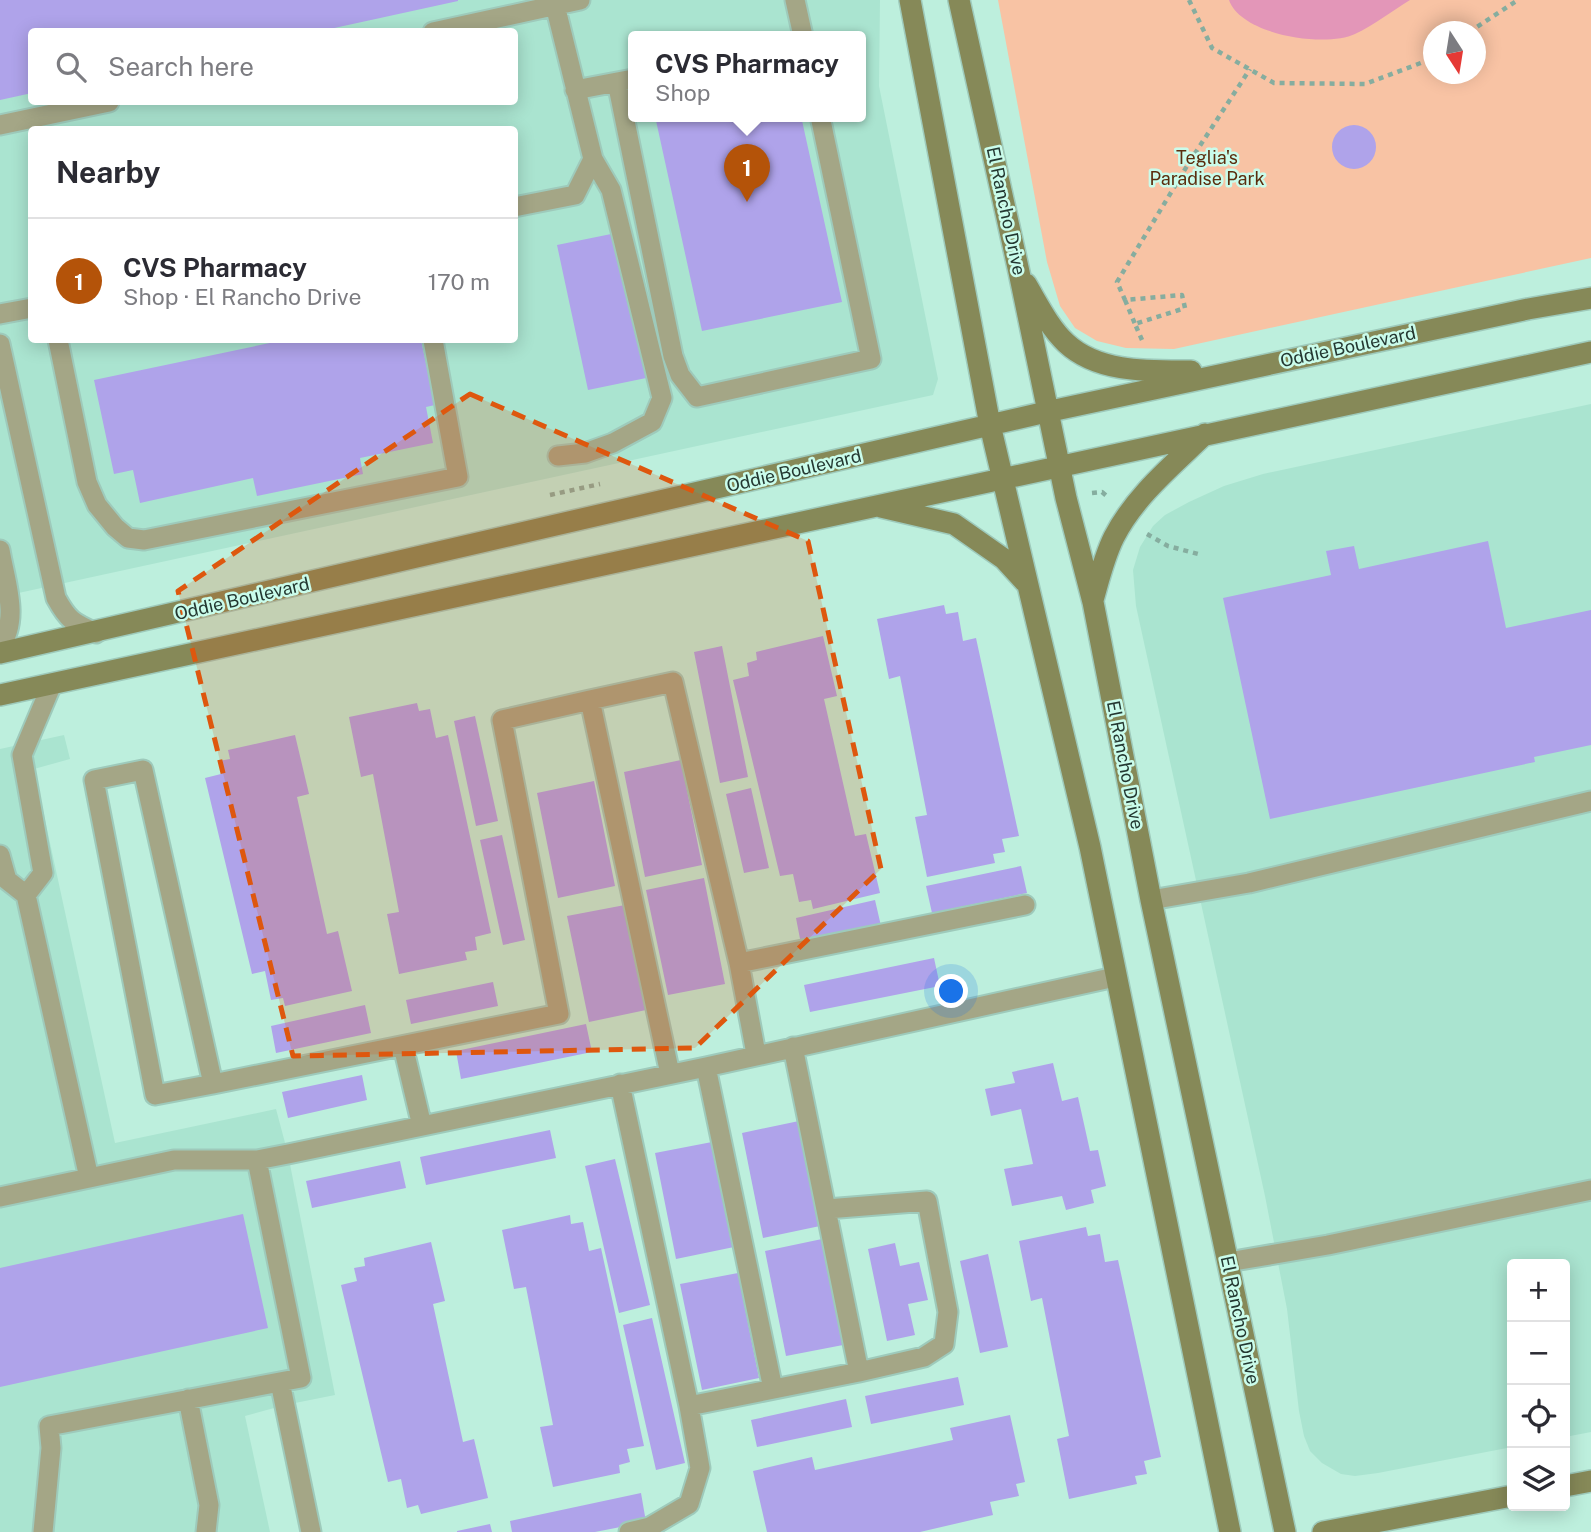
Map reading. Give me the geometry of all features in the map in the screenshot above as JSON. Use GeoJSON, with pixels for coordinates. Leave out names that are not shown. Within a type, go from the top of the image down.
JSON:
{"type":"FeatureCollection","features":[{"type":"Feature","properties":{"kind":"main road"},"geometry":{"type":"LineString","coordinates":[[911,0],[1001,478],[1090,847],[1230,1532]]}},
{"type":"Feature","properties":{"kind":"main road","name":"El Rancho Drive"},"geometry":{"type":"LineString","coordinates":[[959,0],[1019,272],[1046,412],[1093,602],[1151,901],[1285,1532]]}},
{"type":"Feature","properties":{"kind":"main road"},"geometry":{"type":"LineString","coordinates":[[1019,272],[1046,317],[1066,343],[1092,362],[1148,371],[1231,372]]}},
{"type":"Feature","properties":{"kind":"main road","name":"Oddie Boulevard"},"geometry":{"type":"LineString","coordinates":[[0,653],[1046,412],[1518,311],[1591,298]]}},
{"type":"Feature","properties":{"kind":"main road"},"geometry":{"type":"LineString","coordinates":[[0,695],[1591,352]]}},
{"type":"Feature","properties":{"kind":"main road"},"geometry":{"type":"LineString","coordinates":[[1093,602],[1102,566],[1114,537],[1130,512],[1154,481],[1205,434]]}},
{"type":"Feature","properties":{"kind":"main road"},"geometry":{"type":"LineString","coordinates":[[872,505],[954,524],[1004,559],[1027,585]]}},
{"type":"Feature","properties":{"kind":"main road"},"geometry":{"type":"LineString","coordinates":[[1570,1485],[1591,1481]]}},
{"type":"Feature","properties":{"kind":"main road"},"geometry":{"type":"LineString","coordinates":[[1323,1532],[1507,1497]]}},
{"type":"Feature","properties":{"kind":"lane"},"geometry":{"type":"LineString","coordinates":[[451,28],[580,0]]}},
{"type":"Feature","properties":{"kind":"lane"},"geometry":{"type":"LineString","coordinates":[[795,0],[802,31]]}},
{"type":"Feature","properties":{"kind":"lane"},"geometry":{"type":"LineString","coordinates":[[555,5],[593,159],[611,190],[662,398],[652,422],[613,443],[558,456]]}},
{"type":"Feature","properties":{"kind":"lane"},"geometry":{"type":"LineString","coordinates":[[575,90],[625,80],[628,97]]}},
{"type":"Feature","properties":{"kind":"lane"},"geometry":{"type":"LineString","coordinates":[[0,125],[95,105]]}},
{"type":"Feature","properties":{"kind":"lane"},"geometry":{"type":"LineString","coordinates":[[632,122],[673,356],[680,375],[697,397],[871,359],[821,122]]}},
{"type":"Feature","properties":{"kind":"lane"},"geometry":{"type":"LineString","coordinates":[[518,206],[575,195],[593,159]]}},
{"type":"Feature","properties":{"kind":"lane"},"geometry":{"type":"LineString","coordinates":[[0,314],[28,309]]}},
{"type":"Feature","properties":{"kind":"lane"},"geometry":{"type":"LineString","coordinates":[[59,343],[87,482],[97,505],[115,527],[128,538],[144,540],[458,477],[434,343]]}},
{"type":"Feature","properties":{"kind":"lane"},"geometry":{"type":"LineString","coordinates":[[0,344],[56,598],[74,624],[96,633]]}},
{"type":"Feature","properties":{"kind":"lane"},"geometry":{"type":"LineString","coordinates":[[0,550],[10,609],[10,627],[0,646]]}},
{"type":"Feature","properties":{"kind":"lane"},"geometry":{"type":"LineString","coordinates":[[213,1084],[143,770],[94,780],[155,1095],[213,1084],[403,1046],[559,1014],[502,720],[673,682],[739,963],[756,1054]]}},
{"type":"Feature","properties":{"kind":"lane"},"geometry":{"type":"LineString","coordinates":[[26,895],[43,873],[22,755],[52,684]]}},
{"type":"Feature","properties":{"kind":"lane"},"geometry":{"type":"LineString","coordinates":[[590,700],[670,1073]]}},
{"type":"Feature","properties":{"kind":"lane"},"geometry":{"type":"LineString","coordinates":[[1151,901],[1249,883],[1591,801]]}},
{"type":"Feature","properties":{"kind":"lane"},"geometry":{"type":"LineString","coordinates":[[0,855],[7,880],[26,895],[89,1178]]}},
{"type":"Feature","properties":{"kind":"lane"},"geometry":{"type":"LineString","coordinates":[[739,963],[1025,905]]}},
{"type":"Feature","properties":{"kind":"lane"},"geometry":{"type":"LineString","coordinates":[[0,1197],[174,1160],[257,1160],[706,1067],[1115,977]]}},
{"type":"Feature","properties":{"kind":"lane"},"geometry":{"type":"LineString","coordinates":[[403,1046],[422,1126]]}},
{"type":"Feature","properties":{"kind":"lane"},"geometry":{"type":"LineString","coordinates":[[793,1047],[859,1372]]}},
{"type":"Feature","properties":{"kind":"lane"},"geometry":{"type":"LineString","coordinates":[[706,1067],[773,1389]]}},
{"type":"Feature","properties":{"kind":"lane"},"geometry":{"type":"LineString","coordinates":[[620,1084],[700,1468],[689,1504],[650,1527],[629,1532]]}},
{"type":"Feature","properties":{"kind":"lane"},"geometry":{"type":"LineString","coordinates":[[43,1532],[51,1448],[49,1426],[301,1378],[257,1160]]}},
{"type":"Feature","properties":{"kind":"lane"},"geometry":{"type":"LineString","coordinates":[[1228,1262],[1328,1245],[1591,1190]]}},
{"type":"Feature","properties":{"kind":"lane"},"geometry":{"type":"LineString","coordinates":[[689,1406],[924,1357],[944,1344],[948,1312],[927,1201],[827,1209]]}},
{"type":"Feature","properties":{"kind":"lane"},"geometry":{"type":"LineString","coordinates":[[280,1382],[311,1532]]}},
{"type":"Feature","properties":{"kind":"lane"},"geometry":{"type":"LineString","coordinates":[[188,1399],[209,1505],[206,1532]]}},
{"type":"Feature","properties":{"kind":"path"},"geometry":{"type":"LineString","coordinates":[[1189,0],[1212,48],[1274,83],[1365,84],[1423,62]]}},
{"type":"Feature","properties":{"kind":"path"},"geometry":{"type":"LineString","coordinates":[[1486,21],[1518,0]]}},
{"type":"Feature","properties":{"kind":"path"},"geometry":{"type":"LineString","coordinates":[[1142,340],[1117,282],[1190,161],[1250,69]]}},
{"type":"Feature","properties":{"kind":"path"},"geometry":{"type":"LineString","coordinates":[[1125,300],[1182,295],[1185,307],[1135,324]]}},
{"type":"Feature","properties":{"kind":"path"},"geometry":{"type":"LineString","coordinates":[[1091,493],[1102,492],[1114,503]]}},
{"type":"Feature","properties":{"kind":"path"},"geometry":{"type":"LineString","coordinates":[[1147,533],[1168,546],[1198,554]]}},
{"type":"Feature","properties":{"kind":"highlighted area"},"geometry":{"type":"Polygon","coordinates":[[[470,394],[808,541],[881,869],[695,1048],[293,1056],[178,591],[470,394]]]}},
{"type":"Feature","properties":{"kind":"shaded area"},"geometry":{"type":"Polygon","coordinates":[[[0,0],[880,0],[879,86],[938,379],[933,395],[0,597],[0,0]]]}},
{"type":"Feature","properties":{"kind":"shaded area"},"geometry":{"type":"Polygon","coordinates":[[[1229,0],[1410,0],[1355,34],[1324,40],[1305,39],[1266,30],[1237,12],[1229,0]]]}},
{"type":"Feature","properties":{"kind":"shaded area"},"geometry":{"type":"Polygon","coordinates":[[[1591,404],[1591,1432],[1570,1436],[1570,1259],[1507,1259],[1507,1448],[1355,1476],[1341,1474],[1322,1463],[1310,1451],[1304,1436],[1287,1309],[1265,1196],[1136,606],[1133,570],[1140,547],[1153,526],[1165,515],[1224,486],[1263,474],[1591,404]]]}},
{"type":"Feature","properties":{"kind":"shaded area"},"geometry":{"type":"Polygon","coordinates":[[[64,735],[70,759],[34,769],[115,1143],[276,1109],[288,1154],[335,1395],[245,1416],[270,1532],[0,1532],[0,749],[64,735]]]}},
{"type":"Feature","properties":{"kind":"green space","name":"Teglia's Paradise Park"},"geometry":{"type":"Polygon","coordinates":[[[998,0],[1591,0],[1591,258],[1174,349],[1126,348],[1097,341],[1075,328],[1060,306],[1047,262],[998,0]]]}},
{"type":"Feature","properties":{"kind":"building"},"geometry":{"type":"Polygon","coordinates":[[[0,0],[458,0],[334,28],[28,28],[28,94],[0,100],[0,0]]]}},
{"type":"Feature","properties":{"kind":"building"},"geometry":{"type":"Polygon","coordinates":[[[656,122],[802,122],[842,302],[702,331],[656,122]]]}},
{"type":"Feature","properties":{"kind":"building"},"geometry":{"type":"Polygon","coordinates":[[[1354,125],[1370,131],[1376,147],[1370,163],[1354,169],[1338,163],[1332,147],[1338,131],[1354,125]]]}},
{"type":"Feature","properties":{"kind":"building"},"geometry":{"type":"Polygon","coordinates":[[[621,232],[651,377],[588,390],[557,245],[621,232]]]}},
{"type":"Feature","properties":{"kind":"building"},"geometry":{"type":"Polygon","coordinates":[[[270,343],[422,343],[435,405],[426,407],[433,443],[360,458],[363,474],[257,496],[253,478],[140,503],[133,470],[114,474],[94,380],[270,343]]]}},
{"type":"Feature","properties":{"kind":"building"},"geometry":{"type":"Polygon","coordinates":[[[1488,541],[1506,628],[1591,610],[1591,745],[1534,757],[1535,762],[1270,819],[1223,598],[1331,575],[1326,551],[1354,546],[1359,569],[1488,541]]]}},
{"type":"Feature","properties":{"kind":"building"},"geometry":{"type":"Polygon","coordinates":[[[944,605],[946,614],[958,612],[963,641],[976,638],[1019,836],[1002,839],[1005,852],[993,854],[995,863],[927,877],[915,817],[927,815],[900,676],[889,679],[877,619],[944,605]]]}},
{"type":"Feature","properties":{"kind":"building"},"geometry":{"type":"Polygon","coordinates":[[[823,636],[837,696],[824,699],[855,836],[866,834],[880,893],[813,909],[811,900],[799,902],[793,874],[780,876],[733,680],[749,676],[747,663],[757,660],[756,652],[823,636]]]}},
{"type":"Feature","properties":{"kind":"building"},"geometry":{"type":"Polygon","coordinates":[[[722,646],[748,777],[720,783],[694,652],[722,646]]]}},
{"type":"Feature","properties":{"kind":"building"},"geometry":{"type":"Polygon","coordinates":[[[417,703],[419,711],[430,709],[436,738],[448,735],[491,933],[475,937],[477,950],[465,952],[467,960],[399,974],[387,914],[399,912],[373,774],[361,777],[349,717],[417,703]]]}},
{"type":"Feature","properties":{"kind":"building"},"geometry":{"type":"Polygon","coordinates":[[[475,716],[498,821],[476,826],[454,721],[475,716]]]}},
{"type":"Feature","properties":{"kind":"building"},"geometry":{"type":"Polygon","coordinates":[[[295,735],[309,794],[297,797],[327,934],[338,931],[352,991],[285,1006],[283,998],[271,1000],[265,971],[252,974],[205,778],[221,774],[219,761],[230,759],[228,750],[295,735]]]}},
{"type":"Feature","properties":{"kind":"building"},"geometry":{"type":"Polygon","coordinates":[[[681,760],[702,865],[645,877],[624,772],[681,760]]]}},
{"type":"Feature","properties":{"kind":"building"},"geometry":{"type":"Polygon","coordinates":[[[594,781],[615,886],[558,898],[537,793],[594,781]]]}},
{"type":"Feature","properties":{"kind":"building"},"geometry":{"type":"Polygon","coordinates":[[[751,788],[769,868],[744,873],[726,794],[751,788]]]}},
{"type":"Feature","properties":{"kind":"building"},"geometry":{"type":"Polygon","coordinates":[[[502,835],[525,940],[503,945],[480,840],[502,835]]]}},
{"type":"Feature","properties":{"kind":"building"},"geometry":{"type":"Polygon","coordinates":[[[1021,866],[1027,893],[932,913],[926,886],[1021,866]]]}},
{"type":"Feature","properties":{"kind":"building"},"geometry":{"type":"Polygon","coordinates":[[[704,878],[725,984],[668,995],[646,890],[704,878]]]}},
{"type":"Feature","properties":{"kind":"building"},"geometry":{"type":"Polygon","coordinates":[[[875,900],[881,926],[801,944],[796,918],[875,900]]]}},
{"type":"Feature","properties":{"kind":"building"},"geometry":{"type":"Polygon","coordinates":[[[625,905],[646,1010],[589,1022],[567,916],[625,905]]]}},
{"type":"Feature","properties":{"kind":"building"},"geometry":{"type":"Polygon","coordinates":[[[934,958],[940,986],[810,1012],[804,985],[934,958]]]}},
{"type":"Feature","properties":{"kind":"building"},"geometry":{"type":"Polygon","coordinates":[[[493,982],[498,1006],[411,1024],[406,1000],[493,982]]]}},
{"type":"Feature","properties":{"kind":"building"},"geometry":{"type":"Polygon","coordinates":[[[365,1005],[371,1033],[276,1053],[271,1026],[365,1005]]]}},
{"type":"Feature","properties":{"kind":"building"},"geometry":{"type":"Polygon","coordinates":[[[586,1024],[592,1052],[461,1079],[456,1051],[586,1024]]]}},
{"type":"Feature","properties":{"kind":"building"},"geometry":{"type":"Polygon","coordinates":[[[1053,1063],[1062,1101],[1078,1097],[1090,1151],[1098,1150],[1106,1186],[1091,1190],[1094,1203],[1066,1210],[1062,1196],[1012,1206],[1004,1169],[1033,1164],[1021,1109],[991,1116],[985,1089],[1015,1083],[1012,1072],[1053,1063]]]}},
{"type":"Feature","properties":{"kind":"building"},"geometry":{"type":"Polygon","coordinates":[[[362,1075],[367,1100],[288,1118],[282,1092],[362,1075]]]}},
{"type":"Feature","properties":{"kind":"building"},"geometry":{"type":"Polygon","coordinates":[[[799,1121],[820,1226],[763,1238],[742,1133],[799,1121]]]}},
{"type":"Feature","properties":{"kind":"building"},"geometry":{"type":"Polygon","coordinates":[[[550,1130],[556,1158],[426,1185],[420,1157],[550,1130]]]}},
{"type":"Feature","properties":{"kind":"building"},"geometry":{"type":"Polygon","coordinates":[[[712,1142],[734,1247],[676,1259],[655,1153],[712,1142]]]}},
{"type":"Feature","properties":{"kind":"building"},"geometry":{"type":"Polygon","coordinates":[[[615,1159],[650,1305],[619,1313],[585,1166],[615,1159]]]}},
{"type":"Feature","properties":{"kind":"building"},"geometry":{"type":"Polygon","coordinates":[[[400,1161],[406,1188],[312,1208],[306,1181],[400,1161]]]}},
{"type":"Feature","properties":{"kind":"building"},"geometry":{"type":"Polygon","coordinates":[[[243,1214],[268,1328],[0,1387],[0,1268],[243,1214]]]}},
{"type":"Feature","properties":{"kind":"building"},"geometry":{"type":"Polygon","coordinates":[[[570,1215],[571,1224],[583,1222],[589,1251],[601,1248],[644,1446],[627,1449],[630,1462],[619,1465],[620,1473],[553,1487],[540,1427],[553,1425],[526,1287],[514,1289],[502,1230],[570,1215]]]}},
{"type":"Feature","properties":{"kind":"building"},"geometry":{"type":"Polygon","coordinates":[[[1086,1227],[1088,1236],[1100,1234],[1105,1262],[1118,1260],[1161,1457],[1144,1461],[1147,1474],[1135,1476],[1137,1484],[1069,1499],[1057,1439],[1069,1436],[1042,1298],[1031,1301],[1019,1241],[1086,1227]]]}},
{"type":"Feature","properties":{"kind":"building"},"geometry":{"type":"Polygon","coordinates":[[[822,1239],[843,1345],[786,1356],[765,1251],[822,1239]]]}},
{"type":"Feature","properties":{"kind":"building"},"geometry":{"type":"Polygon","coordinates":[[[431,1242],[445,1301],[433,1304],[463,1442],[474,1439],[488,1498],[421,1514],[418,1505],[407,1508],[401,1479],[388,1482],[341,1285],[357,1281],[354,1268],[365,1266],[364,1258],[431,1242]]]}},
{"type":"Feature","properties":{"kind":"building"},"geometry":{"type":"Polygon","coordinates":[[[895,1243],[900,1266],[919,1262],[928,1300],[908,1304],[915,1335],[887,1341],[868,1249],[895,1243]]]}},
{"type":"Feature","properties":{"kind":"building"},"geometry":{"type":"Polygon","coordinates":[[[988,1254],[1008,1347],[980,1353],[960,1261],[988,1254]]]}},
{"type":"Feature","properties":{"kind":"building"},"geometry":{"type":"Polygon","coordinates":[[[738,1273],[759,1378],[702,1390],[680,1284],[738,1273]]]}},
{"type":"Feature","properties":{"kind":"building"},"geometry":{"type":"Polygon","coordinates":[[[652,1318],[685,1463],[656,1470],[623,1325],[652,1318]]]}},
{"type":"Feature","properties":{"kind":"building"},"geometry":{"type":"Polygon","coordinates":[[[958,1377],[964,1405],[871,1424],[865,1396],[958,1377]]]}},
{"type":"Feature","properties":{"kind":"building"},"geometry":{"type":"Polygon","coordinates":[[[846,1399],[852,1427],[757,1447],[751,1420],[846,1399]]]}},
{"type":"Feature","properties":{"kind":"building"},"geometry":{"type":"Polygon","coordinates":[[[1010,1415],[1025,1482],[1016,1484],[1019,1496],[990,1502],[993,1515],[920,1532],[767,1532],[753,1471],[812,1457],[815,1470],[953,1440],[950,1428],[1010,1415]]]}},
{"type":"Feature","properties":{"kind":"building"},"geometry":{"type":"Polygon","coordinates":[[[641,1493],[646,1522],[595,1532],[512,1532],[510,1521],[641,1493]]]}},
{"type":"Feature","properties":{"kind":"building"},"geometry":{"type":"Polygon","coordinates":[[[490,1524],[492,1532],[457,1532],[457,1531],[490,1524]]]}},
{"type":"Feature","properties":{"kind":"place","name":"CVS Pharmacy"},"geometry":{"type":"Point","coordinates":[747,202]}}]}
